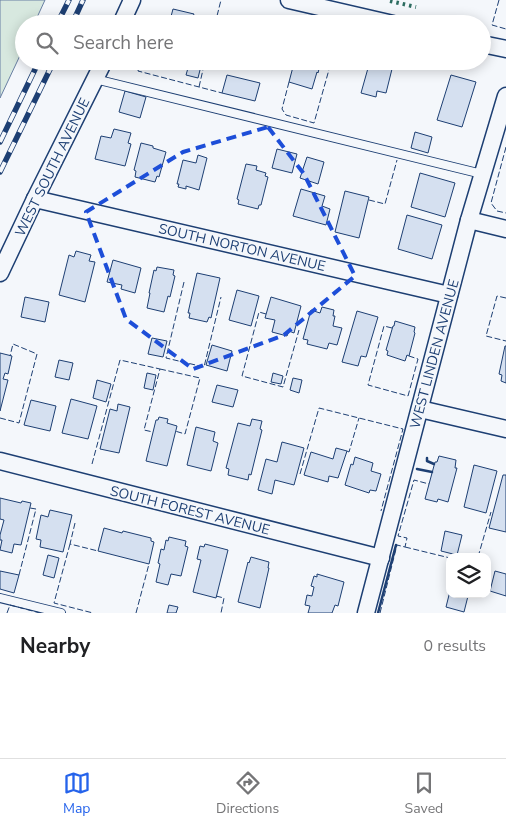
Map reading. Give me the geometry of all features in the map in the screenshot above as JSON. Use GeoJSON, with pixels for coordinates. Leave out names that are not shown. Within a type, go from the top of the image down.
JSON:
{"type":"FeatureCollection","features":[{"type":"Feature","properties":{"kind":"street"},"geometry":{"type":"LineString","coordinates":[[125,15],[132,0]]}},
{"type":"Feature","properties":{"kind":"street"},"geometry":{"type":"LineString","coordinates":[[289,0],[355,15]]}},
{"type":"Feature","properties":{"kind":"street"},"geometry":{"type":"LineString","coordinates":[[491,46],[506,49]]}},
{"type":"Feature","properties":{"kind":"street","name":"WEST SOUTH AVENUE"},"geometry":{"type":"LineString","coordinates":[[0,273],[100,70]]}},
{"type":"Feature","properties":{"kind":"street","name":"WEST LINDEN AVENUE"},"geometry":{"type":"LineString","coordinates":[[366,613],[469,220],[506,96]]}},
{"type":"Feature","properties":{"kind":"street","name":"SOUTH NORTON AVENUE"},"geometry":{"type":"LineString","coordinates":[[35,199],[449,295]]}},
{"type":"Feature","properties":{"kind":"street"},"geometry":{"type":"LineString","coordinates":[[469,220],[506,229]]}},
{"type":"Feature","properties":{"kind":"street"},"geometry":{"type":"LineString","coordinates":[[420,409],[506,429]]}},
{"type":"Feature","properties":{"kind":"street","name":"SOUTH FOREST AVENUE"},"geometry":{"type":"LineString","coordinates":[[0,461],[381,558]]}},
{"type":"Feature","properties":{"kind":"lane"},"geometry":{"type":"LineString","coordinates":[[95,79],[482,174]]}},
{"type":"Feature","properties":{"kind":"lane"},"geometry":{"type":"LineString","coordinates":[[0,598],[61,613]]}},
{"type":"Feature","properties":{"kind":"highlighted area"},"geometry":{"type":"Polygon","coordinates":[[[268,127],[304,174],[355,276],[284,335],[193,369],[126,319],[86,212],[183,152],[268,127]]]}},
{"type":"Feature","properties":{"kind":"shaded area"},"geometry":{"type":"Polygon","coordinates":[[[0,0],[45,0],[38,15],[15,15],[15,66],[0,98],[0,0]]]}},
{"type":"Feature","properties":{"kind":"building"},"geometry":{"type":"Polygon","coordinates":[[[173,9],[194,14],[194,15],[171,15],[173,9]]]}},
{"type":"Feature","properties":{"kind":"building"},"geometry":{"type":"Polygon","coordinates":[[[187,70],[200,70],[198,78],[186,75],[187,70]]]}},
{"type":"Feature","properties":{"kind":"building"},"geometry":{"type":"Polygon","coordinates":[[[292,70],[319,70],[312,89],[289,82],[292,70]]]}},
{"type":"Feature","properties":{"kind":"building"},"geometry":{"type":"Polygon","coordinates":[[[367,70],[392,70],[386,93],[377,91],[376,97],[361,93],[367,70]]]}},
{"type":"Feature","properties":{"kind":"building"},"geometry":{"type":"Polygon","coordinates":[[[227,75],[260,83],[255,101],[222,93],[227,75]]]}},
{"type":"Feature","properties":{"kind":"building"},"geometry":{"type":"Polygon","coordinates":[[[451,75],[476,82],[462,127],[437,120],[451,75]]]}},
{"type":"Feature","properties":{"kind":"building"},"geometry":{"type":"Polygon","coordinates":[[[125,91],[146,97],[140,118],[119,112],[125,91]]]}},
{"type":"Feature","properties":{"kind":"building"},"geometry":{"type":"Polygon","coordinates":[[[114,129],[131,133],[128,143],[131,144],[125,166],[95,159],[101,136],[111,138],[114,129]]]}},
{"type":"Feature","properties":{"kind":"building"},"geometry":{"type":"Polygon","coordinates":[[[415,132],[432,137],[428,153],[411,148],[415,132]]]}},
{"type":"Feature","properties":{"kind":"building"},"geometry":{"type":"Polygon","coordinates":[[[141,143],[166,152],[159,177],[157,176],[155,182],[135,177],[136,171],[134,170],[141,143]]]}},
{"type":"Feature","properties":{"kind":"building"},"geometry":{"type":"Polygon","coordinates":[[[277,149],[297,154],[292,173],[272,168],[277,149]]]}},
{"type":"Feature","properties":{"kind":"building"},"geometry":{"type":"Polygon","coordinates":[[[198,155],[207,158],[199,190],[186,186],[186,189],[178,187],[179,184],[177,184],[183,160],[196,163],[198,155]]]}},
{"type":"Feature","properties":{"kind":"building"},"geometry":{"type":"Polygon","coordinates":[[[307,157],[324,162],[318,184],[300,178],[307,157]]]}},
{"type":"Feature","properties":{"kind":"building"},"geometry":{"type":"Polygon","coordinates":[[[246,164],[257,166],[256,170],[266,173],[265,176],[268,177],[261,205],[259,205],[258,209],[238,204],[239,200],[237,199],[246,164]]]}},
{"type":"Feature","properties":{"kind":"building"},"geometry":{"type":"Polygon","coordinates":[[[420,173],[455,183],[445,217],[411,207],[420,173]]]}},
{"type":"Feature","properties":{"kind":"building"},"geometry":{"type":"Polygon","coordinates":[[[301,189],[325,196],[322,206],[330,209],[326,225],[293,216],[301,189]]]}},
{"type":"Feature","properties":{"kind":"building"},"geometry":{"type":"Polygon","coordinates":[[[345,191],[369,197],[359,238],[335,232],[345,191]]]}},
{"type":"Feature","properties":{"kind":"building"},"geometry":{"type":"Polygon","coordinates":[[[407,215],[442,225],[432,259],[398,249],[407,215]]]}},
{"type":"Feature","properties":{"kind":"building"},"geometry":{"type":"Polygon","coordinates":[[[76,251],[91,255],[89,261],[95,262],[85,302],[59,295],[69,255],[74,257],[76,251]]]}},
{"type":"Feature","properties":{"kind":"building"},"geometry":{"type":"Polygon","coordinates":[[[113,260],[141,268],[135,293],[121,289],[122,285],[107,282],[113,260]]]}},
{"type":"Feature","properties":{"kind":"building"},"geometry":{"type":"Polygon","coordinates":[[[157,267],[174,270],[173,275],[175,276],[164,312],[147,308],[154,270],[156,271],[157,267]]]}},
{"type":"Feature","properties":{"kind":"building"},"geometry":{"type":"Polygon","coordinates":[[[197,273],[220,278],[211,318],[209,317],[207,322],[189,318],[190,313],[188,313],[197,273]]]}},
{"type":"Feature","properties":{"kind":"building"},"geometry":{"type":"Polygon","coordinates":[[[237,290],[259,296],[251,326],[229,320],[237,290]]]}},
{"type":"Feature","properties":{"kind":"building"},"geometry":{"type":"Polygon","coordinates":[[[25,297],[49,302],[45,322],[21,317],[25,297]]]}},
{"type":"Feature","properties":{"kind":"building"},"geometry":{"type":"Polygon","coordinates":[[[271,297],[301,306],[294,333],[289,331],[287,336],[272,332],[275,320],[265,318],[271,297]]]}},
{"type":"Feature","properties":{"kind":"building"},"geometry":{"type":"Polygon","coordinates":[[[322,307],[334,310],[333,326],[342,328],[337,345],[329,343],[327,349],[307,344],[308,340],[303,339],[311,310],[320,313],[322,307]]]}},
{"type":"Feature","properties":{"kind":"building"},"geometry":{"type":"Polygon","coordinates":[[[357,311],[378,317],[366,357],[361,356],[358,366],[342,362],[357,311]]]}},
{"type":"Feature","properties":{"kind":"building"},"geometry":{"type":"Polygon","coordinates":[[[395,321],[415,327],[409,356],[407,355],[405,361],[387,355],[388,351],[386,350],[395,321]]]}},
{"type":"Feature","properties":{"kind":"building"},"geometry":{"type":"Polygon","coordinates":[[[152,338],[167,341],[163,357],[148,354],[152,338]]]}},
{"type":"Feature","properties":{"kind":"building"},"geometry":{"type":"Polygon","coordinates":[[[212,345],[232,351],[227,371],[206,365],[212,345]]]}},
{"type":"Feature","properties":{"kind":"building"},"geometry":{"type":"Polygon","coordinates":[[[505,346],[506,383],[501,381],[502,375],[499,374],[505,346]]]}},
{"type":"Feature","properties":{"kind":"building"},"geometry":{"type":"Polygon","coordinates":[[[0,353],[12,356],[8,374],[5,373],[3,379],[8,380],[0,411],[0,353]]]}},
{"type":"Feature","properties":{"kind":"building"},"geometry":{"type":"Polygon","coordinates":[[[59,360],[73,363],[69,380],[55,377],[59,360]]]}},
{"type":"Feature","properties":{"kind":"building"},"geometry":{"type":"Polygon","coordinates":[[[147,373],[156,375],[153,390],[144,388],[147,373]]]}},
{"type":"Feature","properties":{"kind":"building"},"geometry":{"type":"Polygon","coordinates":[[[273,373],[283,376],[281,384],[271,382],[273,373]]]}},
{"type":"Feature","properties":{"kind":"building"},"geometry":{"type":"Polygon","coordinates":[[[293,378],[302,380],[299,393],[290,390],[293,378]]]}},
{"type":"Feature","properties":{"kind":"building"},"geometry":{"type":"Polygon","coordinates":[[[97,380],[111,384],[106,402],[93,398],[97,380]]]}},
{"type":"Feature","properties":{"kind":"building"},"geometry":{"type":"Polygon","coordinates":[[[217,385],[238,390],[233,407],[212,402],[217,385]]]}},
{"type":"Feature","properties":{"kind":"building"},"geometry":{"type":"Polygon","coordinates":[[[71,399],[97,406],[88,439],[62,433],[71,399]]]}},
{"type":"Feature","properties":{"kind":"building"},"geometry":{"type":"Polygon","coordinates":[[[31,400],[56,406],[50,431],[24,425],[31,400]]]}},
{"type":"Feature","properties":{"kind":"building"},"geometry":{"type":"Polygon","coordinates":[[[118,404],[130,407],[119,453],[100,449],[110,409],[117,411],[118,404]]]}},
{"type":"Feature","properties":{"kind":"building"},"geometry":{"type":"Polygon","coordinates":[[[159,417],[168,419],[167,423],[177,426],[167,466],[146,461],[156,420],[159,417]]]}},
{"type":"Feature","properties":{"kind":"building"},"geometry":{"type":"Polygon","coordinates":[[[252,419],[262,421],[260,429],[262,430],[251,475],[249,474],[248,480],[228,475],[229,469],[226,468],[238,423],[250,426],[252,419]]]}},
{"type":"Feature","properties":{"kind":"building"},"geometry":{"type":"Polygon","coordinates":[[[196,427],[215,432],[213,441],[218,443],[211,471],[187,465],[196,427]]]}},
{"type":"Feature","properties":{"kind":"building"},"geometry":{"type":"Polygon","coordinates":[[[282,442],[304,448],[294,485],[275,480],[272,494],[258,490],[266,459],[277,462],[282,442]]]}},
{"type":"Feature","properties":{"kind":"building"},"geometry":{"type":"Polygon","coordinates":[[[336,448],[347,451],[338,478],[329,476],[328,482],[304,475],[311,452],[333,459],[336,448]]]}},
{"type":"Feature","properties":{"kind":"building"},"geometry":{"type":"Polygon","coordinates":[[[439,456],[456,460],[455,468],[457,468],[448,502],[438,499],[437,502],[425,499],[435,462],[437,462],[439,456]]]}},
{"type":"Feature","properties":{"kind":"building"},"geometry":{"type":"Polygon","coordinates":[[[355,457],[373,463],[371,471],[381,474],[376,491],[370,490],[369,493],[345,485],[355,457]]]}},
{"type":"Feature","properties":{"kind":"building"},"geometry":{"type":"Polygon","coordinates":[[[474,465],[497,471],[486,513],[464,507],[474,465]]]}},
{"type":"Feature","properties":{"kind":"building"},"geometry":{"type":"Polygon","coordinates":[[[503,475],[506,475],[506,532],[489,528],[503,475]]]}},
{"type":"Feature","properties":{"kind":"building"},"geometry":{"type":"Polygon","coordinates":[[[0,498],[21,503],[22,501],[31,503],[21,545],[14,544],[12,553],[0,550],[2,540],[0,540],[0,535],[4,520],[0,519],[0,498]]]}},
{"type":"Feature","properties":{"kind":"building"},"geometry":{"type":"Polygon","coordinates":[[[50,510],[72,515],[63,552],[40,547],[41,540],[36,539],[41,515],[48,517],[50,510]]]}},
{"type":"Feature","properties":{"kind":"building"},"geometry":{"type":"Polygon","coordinates":[[[104,528],[151,538],[151,541],[154,542],[149,564],[98,551],[104,528]]]}},
{"type":"Feature","properties":{"kind":"building"},"geometry":{"type":"Polygon","coordinates":[[[445,531],[462,535],[458,553],[441,551],[445,531]]]}},
{"type":"Feature","properties":{"kind":"building"},"geometry":{"type":"Polygon","coordinates":[[[169,537],[186,541],[185,546],[188,547],[181,576],[171,574],[168,585],[156,582],[161,549],[164,550],[166,540],[168,541],[169,537]]]}},
{"type":"Feature","properties":{"kind":"building"},"geometry":{"type":"Polygon","coordinates":[[[205,544],[228,550],[216,598],[193,592],[201,560],[197,559],[200,546],[204,547],[205,544]]]}},
{"type":"Feature","properties":{"kind":"building"},"geometry":{"type":"Polygon","coordinates":[[[48,555],[59,558],[54,578],[43,575],[48,555]]]}},
{"type":"Feature","properties":{"kind":"building"},"geometry":{"type":"Polygon","coordinates":[[[251,557],[269,562],[260,608],[238,602],[251,557]]]}},
{"type":"Feature","properties":{"kind":"building"},"geometry":{"type":"Polygon","coordinates":[[[0,571],[19,575],[14,593],[0,589],[0,571]]]}},
{"type":"Feature","properties":{"kind":"building"},"geometry":{"type":"Polygon","coordinates":[[[495,571],[506,574],[506,596],[491,591],[495,571]]]}},
{"type":"Feature","properties":{"kind":"building"},"geometry":{"type":"Polygon","coordinates":[[[317,574],[344,582],[338,606],[335,605],[332,613],[308,613],[310,606],[305,605],[307,595],[312,596],[314,587],[311,586],[314,576],[317,577],[317,574]]]}},
{"type":"Feature","properties":{"kind":"building"},"geometry":{"type":"Polygon","coordinates":[[[448,598],[468,598],[464,612],[446,607],[448,598]]]}},
{"type":"Feature","properties":{"kind":"building"},"geometry":{"type":"Polygon","coordinates":[[[169,605],[178,607],[176,613],[167,613],[169,605]]]}},
{"type":"Feature","properties":{"kind":"railway"},"geometry":{"type":"LineString","coordinates":[[62,15],[69,0]]}},
{"type":"Feature","properties":{"kind":"railway"},"geometry":{"type":"LineString","coordinates":[[76,15],[83,0]]}},
{"type":"Feature","properties":{"kind":"railway"},"geometry":{"type":"LineString","coordinates":[[0,142],[35,70]]}},
{"type":"Feature","properties":{"kind":"railway"},"geometry":{"type":"LineString","coordinates":[[0,172],[50,70]]}},
{"type":"Feature","properties":{"kind":"hedge"},"geometry":{"type":"LineString","coordinates":[[390,1],[416,7]]}},
{"type":"Feature","properties":{"kind":"fence"},"geometry":{"type":"LineString","coordinates":[[217,15],[221,0]]}},
{"type":"Feature","properties":{"kind":"fence"},"geometry":{"type":"LineString","coordinates":[[499,0],[492,25],[506,29]]}},
{"type":"Feature","properties":{"kind":"fence"},"geometry":{"type":"LineString","coordinates":[[138,70],[222,93]]}},
{"type":"Feature","properties":{"kind":"fence"},"geometry":{"type":"LineString","coordinates":[[199,87],[203,70]]}},
{"type":"Feature","properties":{"kind":"fence"},"geometry":{"type":"LineString","coordinates":[[289,82],[282,109],[286,115],[314,123],[329,70]]}},
{"type":"Feature","properties":{"kind":"fence"},"geometry":{"type":"LineString","coordinates":[[506,147],[491,203],[497,211],[506,213]]}},
{"type":"Feature","properties":{"kind":"fence"},"geometry":{"type":"LineString","coordinates":[[369,200],[385,204],[397,160]]}},
{"type":"Feature","properties":{"kind":"fence"},"geometry":{"type":"LineString","coordinates":[[184,282],[166,358],[204,367],[221,297]]}},
{"type":"Feature","properties":{"kind":"fence"},"geometry":{"type":"LineString","coordinates":[[506,298],[497,296],[486,336],[506,341]]}},
{"type":"Feature","properties":{"kind":"fence"},"geometry":{"type":"LineString","coordinates":[[266,314],[259,312],[242,376],[283,387],[299,330]]}},
{"type":"Feature","properties":{"kind":"fence"},"geometry":{"type":"LineString","coordinates":[[392,328],[384,326],[368,385],[408,396],[418,359],[409,356]]}},
{"type":"Feature","properties":{"kind":"fence"},"geometry":{"type":"LineString","coordinates":[[0,418],[19,423],[37,354],[13,344],[10,356]]}},
{"type":"Feature","properties":{"kind":"fence"},"geometry":{"type":"LineString","coordinates":[[92,464],[120,360],[160,369],[144,430],[153,432]]}},
{"type":"Feature","properties":{"kind":"fence"},"geometry":{"type":"LineString","coordinates":[[160,369],[200,378],[185,434],[175,431]]}},
{"type":"Feature","properties":{"kind":"fence"},"geometry":{"type":"LineString","coordinates":[[300,474],[319,408],[403,429],[381,511]]}},
{"type":"Feature","properties":{"kind":"fence"},"geometry":{"type":"LineString","coordinates":[[347,451],[349,452],[359,418]]}},
{"type":"Feature","properties":{"kind":"fence"},"geometry":{"type":"LineString","coordinates":[[380,613],[397,545],[405,547],[407,538],[398,536],[414,480],[429,484]]}},
{"type":"Feature","properties":{"kind":"fence"},"geometry":{"type":"LineString","coordinates":[[19,575],[36,509],[30,508]]}},
{"type":"Feature","properties":{"kind":"fence"},"geometry":{"type":"LineString","coordinates":[[479,553],[491,512]]}},
{"type":"Feature","properties":{"kind":"fence"},"geometry":{"type":"LineString","coordinates":[[75,523],[70,544],[98,551]]}},
{"type":"Feature","properties":{"kind":"fence"},"geometry":{"type":"LineString","coordinates":[[70,544],[54,603],[93,613]]}},
{"type":"Feature","properties":{"kind":"fence"},"geometry":{"type":"LineString","coordinates":[[405,547],[446,557]]}},
{"type":"Feature","properties":{"kind":"fence"},"geometry":{"type":"LineString","coordinates":[[136,613],[149,564]]}},
{"type":"Feature","properties":{"kind":"fence"},"geometry":{"type":"LineString","coordinates":[[216,596],[224,598],[221,613]]}},
{"type":"Feature","properties":{"kind":"fence"},"geometry":{"type":"LineString","coordinates":[[7,613],[10,605],[40,613]]}},
{"type":"Feature","properties":{"kind":"wall"},"geometry":{"type":"LineString","coordinates":[[427,458],[427,461],[434,464]]}},
{"type":"Feature","properties":{"kind":"wall"},"geometry":{"type":"LineString","coordinates":[[417,469],[432,472]]}},
{"type":"Feature","properties":{"kind":"wall"},"geometry":{"type":"LineString","coordinates":[[378,613],[396,545]]}}]}
